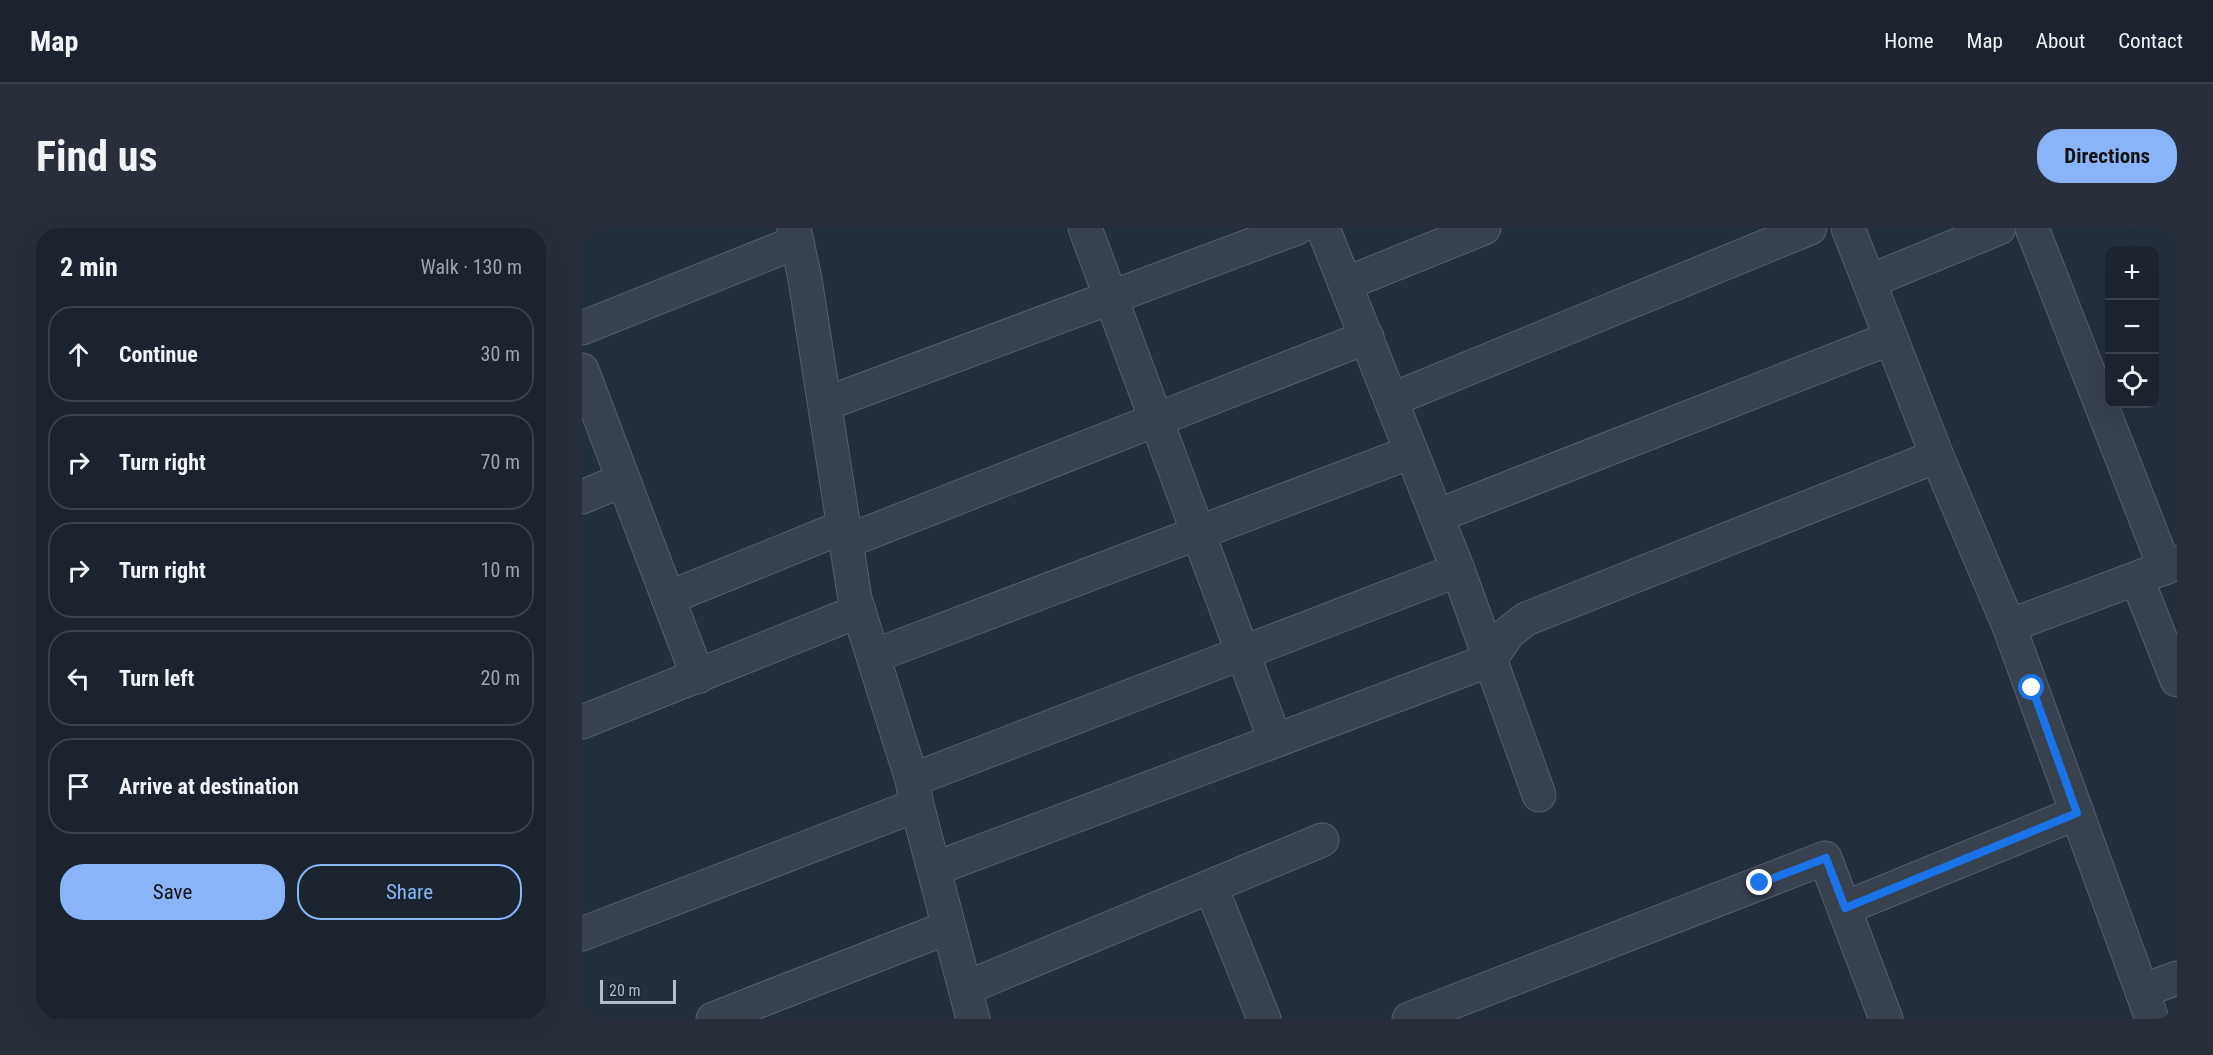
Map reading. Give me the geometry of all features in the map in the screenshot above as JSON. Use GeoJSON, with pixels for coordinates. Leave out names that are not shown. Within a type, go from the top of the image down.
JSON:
{"type":"FeatureCollection","features":[{"type":"Feature","properties":{"kind":"street"},"geometry":{"type":"LineString","coordinates":[[1085,228],[1275,740]]}},
{"type":"Feature","properties":{"kind":"street"},"geometry":{"type":"LineString","coordinates":[[825,404],[1297,228]]}},
{"type":"Feature","properties":{"kind":"street"},"geometry":{"type":"LineString","coordinates":[[1323,228],[1458,570],[1539,795]]}},
{"type":"Feature","properties":{"kind":"street"},"geometry":{"type":"LineString","coordinates":[[1345,284],[1484,228]]}},
{"type":"Feature","properties":{"kind":"street"},"geometry":{"type":"LineString","coordinates":[[1391,400],[1810,228]]}},
{"type":"Feature","properties":{"kind":"street"},"geometry":{"type":"LineString","coordinates":[[1848,228],[1937,456],[2009,626],[2147,1005],[2177,978]]}},
{"type":"Feature","properties":{"kind":"street"},"geometry":{"type":"LineString","coordinates":[[1870,281],[1999,228]]}},
{"type":"Feature","properties":{"kind":"street"},"geometry":{"type":"LineString","coordinates":[[2032,228],[2160,570],[2177,680]]}},
{"type":"Feature","properties":{"kind":"street"},"geometry":{"type":"LineString","coordinates":[[582,328],[796,235],[825,404],[844,534],[859,610],[914,793],[969,1003],[1211,886],[1322,840]]}},
{"type":"Feature","properties":{"kind":"street"},"geometry":{"type":"LineString","coordinates":[[668,598],[1156,420],[1367,337]]}},
{"type":"Feature","properties":{"kind":"street"},"geometry":{"type":"LineString","coordinates":[[1437,516],[1891,338]]}},
{"type":"Feature","properties":{"kind":"street"},"geometry":{"type":"LineString","coordinates":[[582,370],[698,677]]}},
{"type":"Feature","properties":{"kind":"street"},"geometry":{"type":"LineString","coordinates":[[874,656],[1412,452]]}},
{"type":"Feature","properties":{"kind":"street"},"geometry":{"type":"LineString","coordinates":[[934,869],[1490,660],[1508,633],[1526,619],[1937,456]]}},
{"type":"Feature","properties":{"kind":"street"},"geometry":{"type":"LineString","coordinates":[[582,497],[624,480]]}},
{"type":"Feature","properties":{"kind":"street"},"geometry":{"type":"LineString","coordinates":[[582,934],[1243,654],[1458,570]]}},
{"type":"Feature","properties":{"kind":"street"},"geometry":{"type":"LineString","coordinates":[[2009,626],[2160,570]]}},
{"type":"Feature","properties":{"kind":"street"},"geometry":{"type":"LineString","coordinates":[[582,722],[859,610]]}},
{"type":"Feature","properties":{"kind":"street"},"geometry":{"type":"LineString","coordinates":[[1845,908],[2077,813]]}},
{"type":"Feature","properties":{"kind":"street"},"geometry":{"type":"LineString","coordinates":[[1409,1019],[1826,858],[1886,1019]]}},
{"type":"Feature","properties":{"kind":"street"},"geometry":{"type":"LineString","coordinates":[[1211,886],[1264,1019]]}},
{"type":"Feature","properties":{"kind":"street"},"geometry":{"type":"LineString","coordinates":[[713,1019],[949,927]]}},
{"type":"Feature","properties":{"kind":"route"},"geometry":{"type":"LineString","coordinates":[[1760,883],[1826,858],[1845,908],[2077,813],[2032,688]]}}]}
